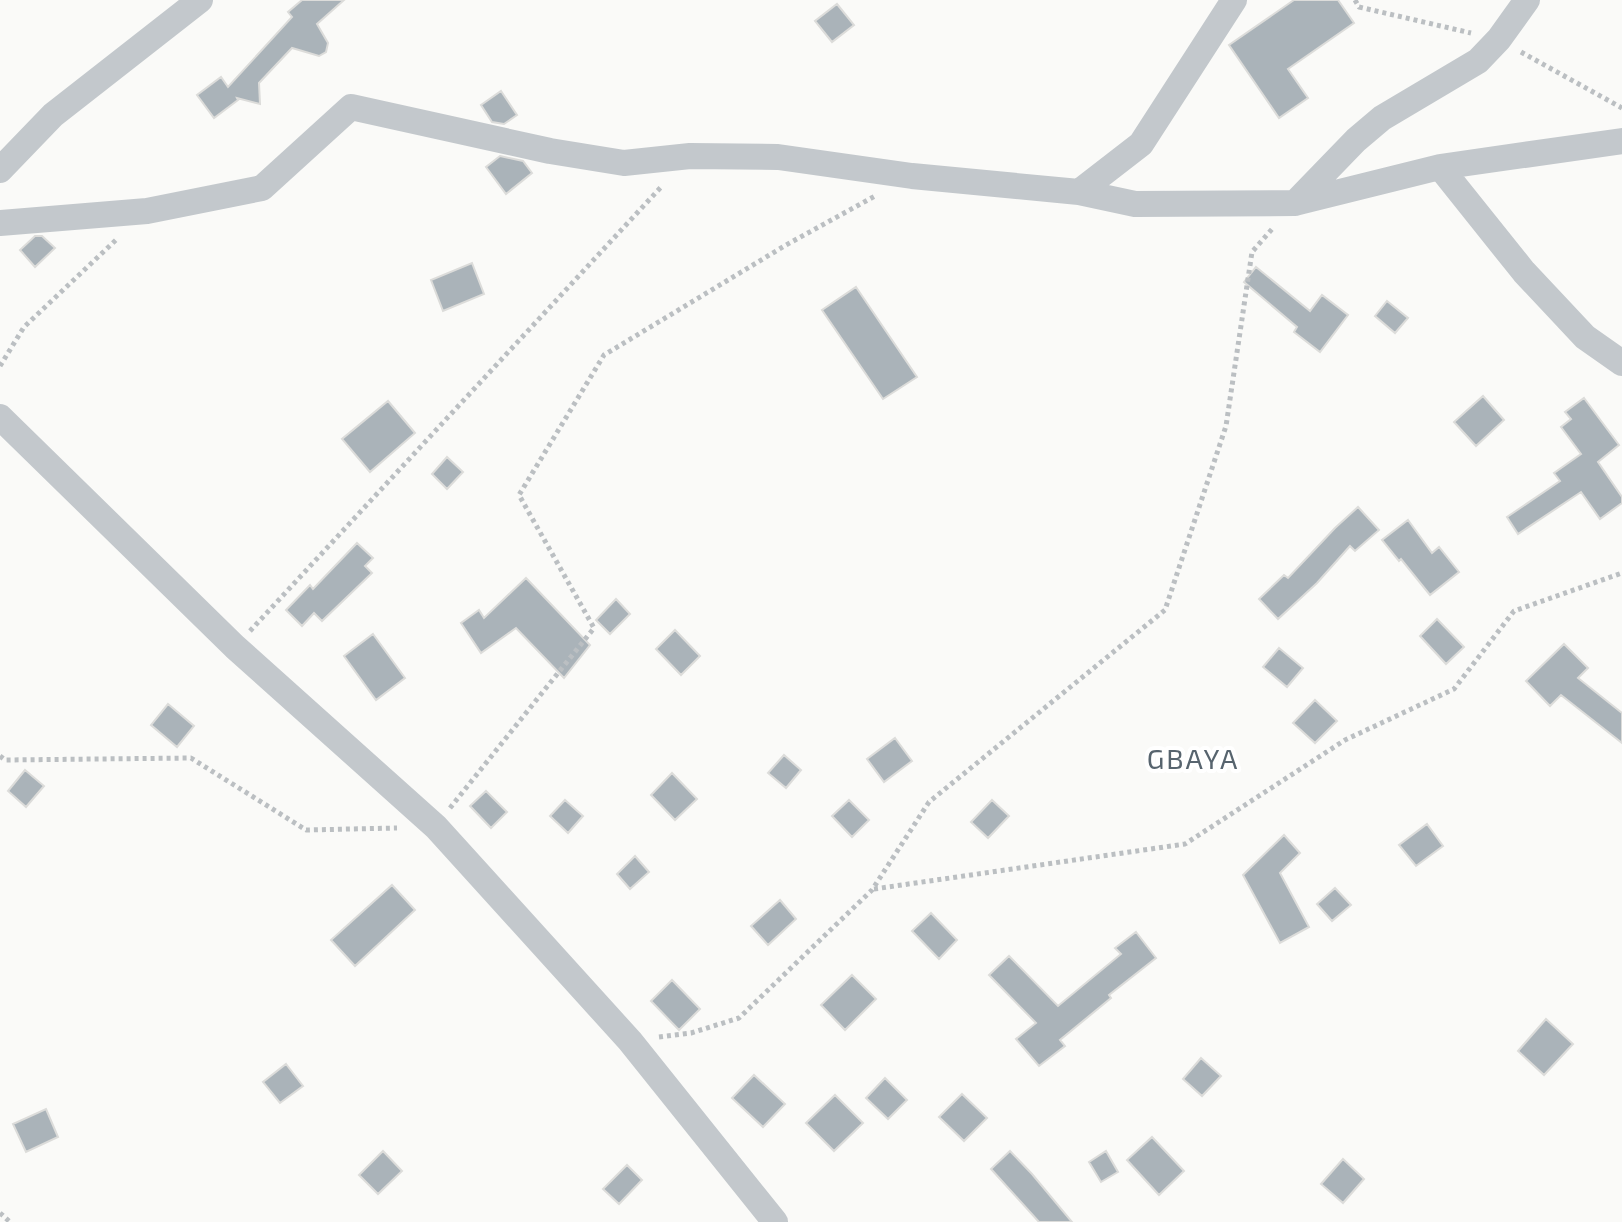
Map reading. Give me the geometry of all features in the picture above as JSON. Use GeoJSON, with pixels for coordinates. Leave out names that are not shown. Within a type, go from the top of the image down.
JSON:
{"type":"FeatureCollection","features":[{"type":"Feature","properties":{"kind":"street"},"geometry":{"type":"LineString","coordinates":[[0,170],[53,115],[200,0]]}},
{"type":"Feature","properties":{"kind":"street"},"geometry":{"type":"LineString","coordinates":[[1079,192],[1141,144],[1234,0]]}},
{"type":"Feature","properties":{"kind":"street"},"geometry":{"type":"LineString","coordinates":[[1295,203],[1356,140],[1382,118],[1478,61],[1499,39],[1527,0]]}},
{"type":"Feature","properties":{"kind":"street"},"geometry":{"type":"LineString","coordinates":[[0,223],[147,211],[262,188],[351,107],[550,151],[624,163],[690,156],[778,157],[912,176],[1079,192],[1135,204],[1295,203],[1440,167],[1622,141]]}},
{"type":"Feature","properties":{"kind":"street"},"geometry":{"type":"LineString","coordinates":[[1440,167],[1544,294],[1585,337],[1622,363]]}},
{"type":"Feature","properties":{"kind":"street"},"geometry":{"type":"LineString","coordinates":[[0,417],[235,647],[436,827],[630,1041],[775,1222]]}},
{"type":"Feature","properties":{"kind":"path"},"geometry":{"type":"LineString","coordinates":[[235,647],[690,156]]}},
{"type":"Feature","properties":{"kind":"path"},"geometry":{"type":"LineString","coordinates":[[0,756],[5,760],[191,758],[306,830],[436,827],[594,628],[519,495],[604,355],[786,245],[912,176]]}},
{"type":"Feature","properties":{"kind":"path"},"geometry":{"type":"LineString","coordinates":[[630,1041],[691,1033],[739,1018],[872,890],[929,802],[1165,610],[1226,426],[1252,252],[1295,203]]}},
{"type":"Feature","properties":{"kind":"path"},"geometry":{"type":"LineString","coordinates":[[0,366],[24,327],[147,211]]}},
{"type":"Feature","properties":{"kind":"path"},"geometry":{"type":"LineString","coordinates":[[872,890],[1185,844],[1345,740],[1454,689],[1514,611],[1622,573]]}},
{"type":"Feature","properties":{"kind":"path"},"geometry":{"type":"LineString","coordinates":[[0,1213],[10,1222]]}},
{"type":"Feature","properties":{"kind":"building"},"geometry":{"type":"Polygon","coordinates":[[[302,0],[344,0],[317,24],[328,43],[326,52],[319,56],[292,48],[259,83],[260,104],[237,98],[214,118],[197,95],[221,77],[228,87],[292,17],[288,12],[302,0]]]}},
{"type":"Feature","properties":{"kind":"building"},"geometry":{"type":"Polygon","coordinates":[[[1294,0],[1338,0],[1354,23],[1288,69],[1308,98],[1279,118],[1229,45],[1294,0]]]}},
{"type":"Feature","properties":{"kind":"building"},"geometry":{"type":"Polygon","coordinates":[[[837,4],[854,25],[832,42],[815,21],[837,4]]]}},
{"type":"Feature","properties":{"kind":"building"},"geometry":{"type":"Polygon","coordinates":[[[501,91],[517,115],[504,124],[492,122],[481,105],[501,91]]]}},
{"type":"Feature","properties":{"kind":"building"},"geometry":{"type":"Polygon","coordinates":[[[500,156],[523,161],[532,173],[506,194],[486,167],[500,156]]]}},
{"type":"Feature","properties":{"kind":"building"},"geometry":{"type":"Polygon","coordinates":[[[35,236],[42,236],[55,248],[35,267],[20,250],[35,236]]]}},
{"type":"Feature","properties":{"kind":"building"},"geometry":{"type":"Polygon","coordinates":[[[472,263],[484,294],[443,311],[431,280],[472,263]]]}},
{"type":"Feature","properties":{"kind":"building"},"geometry":{"type":"Polygon","coordinates":[[[1256,267],[1310,311],[1322,295],[1348,315],[1320,352],[1294,332],[1297,327],[1244,282],[1256,267]]]}},
{"type":"Feature","properties":{"kind":"building"},"geometry":{"type":"Polygon","coordinates":[[[856,287],[917,377],[883,399],[822,310],[856,287]]]}},
{"type":"Feature","properties":{"kind":"building"},"geometry":{"type":"Polygon","coordinates":[[[1387,301],[1408,318],[1395,333],[1375,316],[1387,301]]]}},
{"type":"Feature","properties":{"kind":"building"},"geometry":{"type":"Polygon","coordinates":[[[1483,396],[1504,420],[1476,446],[1454,422],[1483,396]]]}},
{"type":"Feature","properties":{"kind":"building"},"geometry":{"type":"Polygon","coordinates":[[[1584,398],[1619,445],[1598,462],[1622,497],[1622,503],[1600,519],[1581,492],[1518,534],[1507,517],[1560,481],[1554,473],[1581,454],[1561,427],[1571,419],[1565,412],[1584,398]]]}},
{"type":"Feature","properties":{"kind":"building"},"geometry":{"type":"Polygon","coordinates":[[[388,401],[415,433],[370,472],[342,439],[388,401]]]}},
{"type":"Feature","properties":{"kind":"building"},"geometry":{"type":"Polygon","coordinates":[[[447,457],[463,472],[447,489],[432,474],[447,457]]]}},
{"type":"Feature","properties":{"kind":"building"},"geometry":{"type":"Polygon","coordinates":[[[1358,507],[1379,530],[1355,551],[1350,546],[1317,583],[1278,619],[1259,599],[1284,575],[1288,578],[1358,507]]]}},
{"type":"Feature","properties":{"kind":"building"},"geometry":{"type":"Polygon","coordinates":[[[1408,520],[1432,553],[1439,547],[1459,572],[1430,595],[1382,540],[1408,520]]]}},
{"type":"Feature","properties":{"kind":"building"},"geometry":{"type":"Polygon","coordinates":[[[357,543],[373,558],[365,566],[372,573],[322,621],[314,613],[302,626],[286,610],[310,585],[313,589],[357,543]]]}},
{"type":"Feature","properties":{"kind":"building"},"geometry":{"type":"Polygon","coordinates":[[[526,578],[590,645],[564,678],[516,628],[481,653],[461,623],[479,610],[484,618],[526,578]]]}},
{"type":"Feature","properties":{"kind":"building"},"geometry":{"type":"Polygon","coordinates":[[[616,599],[630,614],[610,634],[596,620],[616,599]]]}},
{"type":"Feature","properties":{"kind":"building"},"geometry":{"type":"Polygon","coordinates":[[[1437,619],[1464,647],[1446,664],[1420,636],[1437,619]]]}},
{"type":"Feature","properties":{"kind":"building"},"geometry":{"type":"Polygon","coordinates":[[[675,630],[700,656],[681,675],[656,649],[675,630]]]}},
{"type":"Feature","properties":{"kind":"building"},"geometry":{"type":"Polygon","coordinates":[[[373,634],[405,678],[376,700],[344,656],[373,634]]]}},
{"type":"Feature","properties":{"kind":"building"},"geometry":{"type":"Polygon","coordinates":[[[1564,644],[1588,668],[1578,678],[1622,713],[1622,743],[1561,695],[1550,706],[1526,681],[1564,644]]]}},
{"type":"Feature","properties":{"kind":"building"},"geometry":{"type":"Polygon","coordinates":[[[1279,648],[1303,668],[1287,687],[1263,667],[1279,648]]]}},
{"type":"Feature","properties":{"kind":"building"},"geometry":{"type":"Polygon","coordinates":[[[1315,700],[1337,721],[1315,743],[1293,723],[1315,700]]]}},
{"type":"Feature","properties":{"kind":"building"},"geometry":{"type":"Polygon","coordinates":[[[168,704],[194,726],[177,747],[151,725],[168,704]]]}},
{"type":"Feature","properties":{"kind":"building"},"geometry":{"type":"Polygon","coordinates":[[[895,738],[912,761],[884,782],[867,759],[895,738]]]}},
{"type":"Feature","properties":{"kind":"building"},"geometry":{"type":"Polygon","coordinates":[[[784,755],[801,770],[786,788],[768,773],[784,755]]]}},
{"type":"Feature","properties":{"kind":"building"},"geometry":{"type":"Polygon","coordinates":[[[25,770],[44,786],[26,807],[8,791],[25,770]]]}},
{"type":"Feature","properties":{"kind":"building"},"geometry":{"type":"Polygon","coordinates":[[[672,773],[697,799],[675,820],[651,795],[672,773]]]}},
{"type":"Feature","properties":{"kind":"building"},"geometry":{"type":"Polygon","coordinates":[[[486,791],[507,812],[491,828],[470,806],[486,791]]]}},
{"type":"Feature","properties":{"kind":"building"},"geometry":{"type":"Polygon","coordinates":[[[565,800],[583,816],[568,833],[550,816],[565,800]]]}},
{"type":"Feature","properties":{"kind":"building"},"geometry":{"type":"Polygon","coordinates":[[[849,800],[869,820],[852,837],[832,816],[849,800]]]}},
{"type":"Feature","properties":{"kind":"building"},"geometry":{"type":"Polygon","coordinates":[[[992,800],[1009,816],[988,838],[971,822],[992,800]]]}},
{"type":"Feature","properties":{"kind":"building"},"geometry":{"type":"Polygon","coordinates":[[[1427,824],[1443,846],[1416,866],[1399,845],[1427,824]]]}},
{"type":"Feature","properties":{"kind":"building"},"geometry":{"type":"Polygon","coordinates":[[[1284,835],[1300,853],[1280,873],[1309,927],[1280,943],[1243,875],[1284,835]]]}},
{"type":"Feature","properties":{"kind":"building"},"geometry":{"type":"Polygon","coordinates":[[[635,856],[649,872],[630,889],[617,874],[635,856]]]}},
{"type":"Feature","properties":{"kind":"building"},"geometry":{"type":"Polygon","coordinates":[[[392,885],[415,910],[355,966],[331,940],[392,885]]]}},
{"type":"Feature","properties":{"kind":"building"},"geometry":{"type":"Polygon","coordinates":[[[1335,888],[1351,905],[1332,921],[1317,904],[1335,888]]]}},
{"type":"Feature","properties":{"kind":"building"},"geometry":{"type":"Polygon","coordinates":[[[780,900],[796,919],[768,945],[751,926],[780,900]]]}},
{"type":"Feature","properties":{"kind":"building"},"geometry":{"type":"Polygon","coordinates":[[[931,913],[957,940],[939,959],[912,931],[931,913]]]}},
{"type":"Feature","properties":{"kind":"building"},"geometry":{"type":"Polygon","coordinates":[[[1136,932],[1156,958],[1060,1040],[1065,1046],[1039,1066],[1016,1039],[1036,1023],[989,975],[1009,956],[1058,1006],[1121,954],[1115,948],[1136,932]]]}},
{"type":"Feature","properties":{"kind":"building"},"geometry":{"type":"Polygon","coordinates":[[[852,975],[876,999],[845,1030],[821,1005],[852,975]]]}},
{"type":"Feature","properties":{"kind":"building"},"geometry":{"type":"Polygon","coordinates":[[[672,980],[700,1009],[679,1030],[651,1001],[672,980]]]}},
{"type":"Feature","properties":{"kind":"building"},"geometry":{"type":"Polygon","coordinates":[[[1546,1019],[1573,1044],[1544,1075],[1518,1051],[1546,1019]]]}},
{"type":"Feature","properties":{"kind":"building"},"geometry":{"type":"Polygon","coordinates":[[[1201,1058],[1221,1076],[1202,1096],[1183,1079],[1201,1058]]]}},
{"type":"Feature","properties":{"kind":"building"},"geometry":{"type":"Polygon","coordinates":[[[286,1064],[303,1086],[280,1103],[263,1082],[286,1064]]]}},
{"type":"Feature","properties":{"kind":"building"},"geometry":{"type":"Polygon","coordinates":[[[754,1075],[785,1104],[763,1127],[732,1098],[754,1075]]]}},
{"type":"Feature","properties":{"kind":"building"},"geometry":{"type":"Polygon","coordinates":[[[885,1078],[907,1100],[888,1119],[866,1098],[885,1078]]]}},
{"type":"Feature","properties":{"kind":"building"},"geometry":{"type":"Polygon","coordinates":[[[962,1094],[987,1118],[964,1141],[939,1117],[962,1094]]]}},
{"type":"Feature","properties":{"kind":"building"},"geometry":{"type":"Polygon","coordinates":[[[835,1095],[863,1123],[834,1151],[806,1123],[835,1095]]]}},
{"type":"Feature","properties":{"kind":"building"},"geometry":{"type":"Polygon","coordinates":[[[46,1109],[58,1137],[26,1152],[13,1124],[46,1109]]]}},
{"type":"Feature","properties":{"kind":"building"},"geometry":{"type":"Polygon","coordinates":[[[1152,1137],[1184,1171],[1159,1195],[1127,1160],[1152,1137]]]}},
{"type":"Feature","properties":{"kind":"building"},"geometry":{"type":"Polygon","coordinates":[[[383,1151],[402,1171],[378,1194],[359,1175],[383,1151]]]}},
{"type":"Feature","properties":{"kind":"building"},"geometry":{"type":"Polygon","coordinates":[[[1010,1151],[1072,1222],[1039,1222],[991,1169],[1010,1151]]]}},
{"type":"Feature","properties":{"kind":"building"},"geometry":{"type":"Polygon","coordinates":[[[1106,1151],[1118,1172],[1101,1182],[1089,1162],[1106,1151]]]}},
{"type":"Feature","properties":{"kind":"building"},"geometry":{"type":"Polygon","coordinates":[[[1343,1159],[1364,1179],[1343,1203],[1321,1184],[1343,1159]]]}},
{"type":"Feature","properties":{"kind":"building"},"geometry":{"type":"Polygon","coordinates":[[[627,1165],[642,1180],[619,1204],[603,1189],[627,1165]]]}},
{"type":"Feature","properties":{"kind":"district","name":"GBAYA"},"geometry":{"type":"Point","coordinates":[1193,758]}}]}
